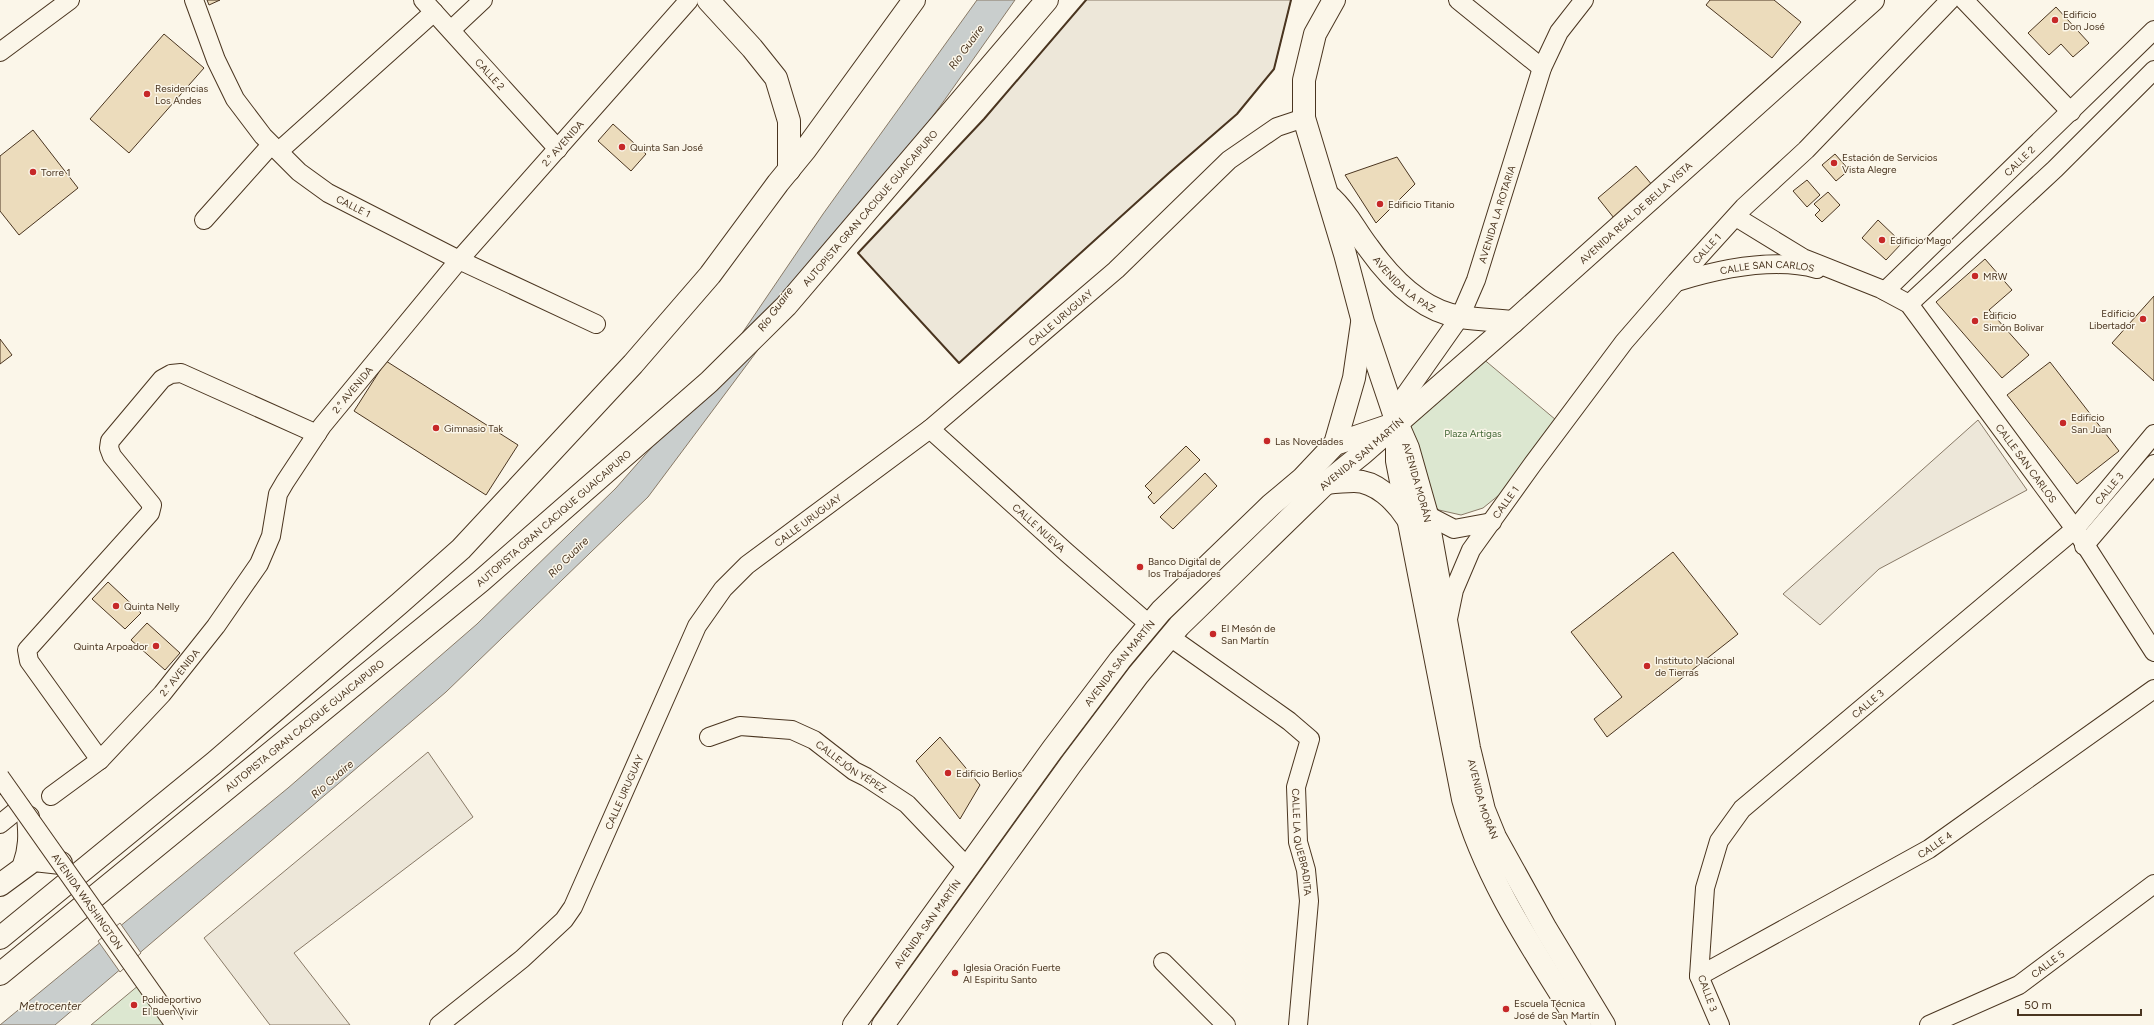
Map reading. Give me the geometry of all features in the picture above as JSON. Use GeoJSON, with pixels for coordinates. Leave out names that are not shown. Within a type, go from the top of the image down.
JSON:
{"type":"FeatureCollection","features":[{"type":"Feature","properties":{"kind":"main road"},"geometry":{"type":"LineString","coordinates":[[708,0],[752,48],[776,78],[788,121],[789,170]]}},
{"type":"Feature","properties":{"kind":"main road"},"geometry":{"type":"LineString","coordinates":[[0,938],[225,754],[461,549],[671,321],[710,275],[789,170],[806,150],[914,0]]}},
{"type":"Feature","properties":{"kind":"main road","name":"AUTOPISTA GRAN CACIQUE GUAICAIPURO"},"geometry":{"type":"LineString","coordinates":[[0,974],[481,581],[709,382],[786,306],[1047,0]]}},
{"type":"Feature","properties":{"kind":"main road"},"geometry":{"type":"LineString","coordinates":[[1334,0],[1315,34],[1304,80],[1304,118],[1362,322],[1397,423]]}},
{"type":"Feature","properties":{"kind":"main road","name":"AVENIDA REAL DE BELLA VISTA"},"geometry":{"type":"LineString","coordinates":[[1397,423],[1513,322],[1873,0]]}},
{"type":"Feature","properties":{"kind":"main road","name":"AVENIDA LA PAZ"},"geometry":{"type":"LineString","coordinates":[[1327,195],[1346,211],[1362,239],[1396,281],[1422,302],[1443,312],[1460,317],[1513,322]]}},
{"type":"Feature","properties":{"kind":"main road"},"geometry":{"type":"LineString","coordinates":[[1335,444],[1354,378],[1362,322]]}},
{"type":"Feature","properties":{"kind":"main road","name":"AVENIDA SAN MARTÍN"},"geometry":{"type":"LineString","coordinates":[[854,1025],[967,866],[1086,703],[1150,625],[1185,587],[1271,505],[1302,479],[1335,444],[1397,423]]}},
{"type":"Feature","properties":{"kind":"main road","name":"AVENIDA SAN MARTÍN"},"geometry":{"type":"LineString","coordinates":[[883,1025],[1070,764],[1138,675],[1170,637],[1326,483],[1397,423]]}},
{"type":"Feature","properties":{"kind":"main road","name":"AVENIDA MORÁN"},"geometry":{"type":"LineString","coordinates":[[1397,423],[1397,461],[1417,517],[1447,625],[1469,748],[1484,810],[1495,837],[1546,929],[1604,1025]]}},
{"type":"Feature","properties":{"kind":"main road"},"geometry":{"type":"LineString","coordinates":[[1326,483],[1356,481],[1372,486],[1417,517]]}},
{"type":"Feature","properties":{"kind":"main road","name":"AVENIDA MORÁN"},"geometry":{"type":"LineString","coordinates":[[1417,517],[1462,791],[1471,826],[1479,850],[1496,885],[1580,1025]]}},
{"type":"Feature","properties":{"kind":"main road"},"geometry":{"type":"LineString","coordinates":[[24,866],[29,851],[30,836],[25,812]]}},
{"type":"Feature","properties":{"kind":"main road"},"geometry":{"type":"LineString","coordinates":[[0,885],[34,860],[61,863]]}},
{"type":"Feature","properties":{"kind":"street"},"geometry":{"type":"LineString","coordinates":[[0,52],[70,0]]}},
{"type":"Feature","properties":{"kind":"street","name":"CALLE 1"},"geometry":{"type":"LineString","coordinates":[[194,0],[216,60],[232,93],[247,117],[299,172],[328,193],[459,260],[596,324]]}},
{"type":"Feature","properties":{"kind":"street"},"geometry":{"type":"LineString","coordinates":[[451,30],[483,0]]}},
{"type":"Feature","properties":{"kind":"street","name":"2.° AVENIDA"},"geometry":{"type":"LineString","coordinates":[[51,796],[100,760],[162,694],[216,626],[259,564],[271,536],[278,494],[284,482],[317,434],[459,260],[689,0]]}},
{"type":"Feature","properties":{"kind":"street"},"geometry":{"type":"LineString","coordinates":[[1458,0],[1542,68]]}},
{"type":"Feature","properties":{"kind":"street","name":"AVENIDA LA ROTARIA"},"geometry":{"type":"LineString","coordinates":[[1397,423],[1403,398],[1460,317],[1476,280],[1542,68],[1558,32],[1584,0]]}},
{"type":"Feature","properties":{"kind":"street","name":"CALLE 1"},"geometry":{"type":"LineString","coordinates":[[1447,625],[1454,590],[1471,550],[1536,459],[1624,342],[1676,282],[1736,217],[1806,150],[1950,0]]}},
{"type":"Feature","properties":{"kind":"street"},"geometry":{"type":"LineString","coordinates":[[1964,0],[2071,112]]}},
{"type":"Feature","properties":{"kind":"street"},"geometry":{"type":"LineString","coordinates":[[204,220],[275,148],[428,6]]}},
{"type":"Feature","properties":{"kind":"street","name":"CALLE 2"},"geometry":{"type":"LineString","coordinates":[[428,6],[558,149]]}},
{"type":"Feature","properties":{"kind":"street","name":"CALLE 2"},"geometry":{"type":"LineString","coordinates":[[1883,290],[2071,112],[2154,30]]}},
{"type":"Feature","properties":{"kind":"street"},"geometry":{"type":"LineString","coordinates":[[1910,304],[2055,169],[2154,70]]}},
{"type":"Feature","properties":{"kind":"street","name":"CALLE URUGUAY"},"geometry":{"type":"LineString","coordinates":[[439,1025],[522,959],[564,920],[573,907],[694,633],[723,589],[747,565],[930,428],[1116,270],[1229,160],[1277,127],[1304,118]]}},
{"type":"Feature","properties":{"kind":"street","name":"CALLE SAN CARLOS"},"geometry":{"type":"LineString","coordinates":[[1736,217],[1803,258],[1883,290],[1910,304],[2075,529],[2084,546],[2154,652]]}},
{"type":"Feature","properties":{"kind":"street","name":"CALLE SAN CARLOS"},"geometry":{"type":"LineString","coordinates":[[1676,282],[1741,266],[1774,265],[1808,267],[1883,290]]}},
{"type":"Feature","properties":{"kind":"street"},"geometry":{"type":"LineString","coordinates":[[100,760],[29,662],[27,650],[150,513],[152,504],[112,456],[109,448],[110,441],[162,379],[171,374],[181,373],[317,434]]}},
{"type":"Feature","properties":{"kind":"street","name":"CALLE NUEVA"},"geometry":{"type":"LineString","coordinates":[[930,428],[1055,542],[1150,625]]}},
{"type":"Feature","properties":{"kind":"street","name":"CALLE 3"},"geometry":{"type":"LineString","coordinates":[[1720,1025],[1699,976],[1704,888],[1719,841],[1742,809],[2075,529],[2154,434]]}},
{"type":"Feature","properties":{"kind":"street","name":"CALLE 3"},"geometry":{"type":"LineString","coordinates":[[2084,546],[2154,464]]}},
{"type":"Feature","properties":{"kind":"street","name":"CALLE 1"},"geometry":{"type":"LineString","coordinates":[[1417,517],[1454,529],[1492,522]]}},
{"type":"Feature","properties":{"kind":"street","name":"CALLE LA QUEBRADITA"},"geometry":{"type":"LineString","coordinates":[[1170,637],[1289,721],[1310,739],[1296,788],[1298,842],[1306,870],[1309,900],[1298,1025]]}},
{"type":"Feature","properties":{"kind":"street","name":"CALLE 4"},"geometry":{"type":"LineString","coordinates":[[1699,976],[1929,849],[2154,689]]}},
{"type":"Feature","properties":{"kind":"street","name":"CALLEJÓN YÉPEZ"},"geometry":{"type":"LineString","coordinates":[[709,737],[740,726],[792,730],[814,740],[854,771],[866,777],[907,804],[967,866]]}},
{"type":"Feature","properties":{"kind":"street","name":"AVENIDA WASHINGTON"},"geometry":{"type":"LineString","coordinates":[[3,786],[25,812],[175,1025]]}},
{"type":"Feature","properties":{"kind":"street"},"geometry":{"type":"LineString","coordinates":[[0,824],[25,812]]}},
{"type":"Feature","properties":{"kind":"street","name":"CALLE 5"},"geometry":{"type":"LineString","coordinates":[[1929,1025],[2019,985],[2154,884]]}},
{"type":"Feature","properties":{"kind":"street"},"geometry":{"type":"LineString","coordinates":[[1163,962],[1226,1025]]}},
{"type":"Feature","properties":{"kind":"green space","name":"Plaza Artigas"},"geometry":{"type":"Polygon","coordinates":[[[1469,347],[1562,425],[1504,491],[1483,508],[1461,515],[1439,510],[1427,500],[1402,410],[1469,347]]]}},
{"type":"Feature","properties":{"kind":"green space","name":"Polideportivo El Buen Vivir"},"geometry":{"type":"Polygon","coordinates":[[[139,985],[166,1025],[91,1025],[139,985]]]}},
{"type":"Feature","properties":{"kind":"shaded area"},"geometry":{"type":"Polygon","coordinates":[[[1086,0],[1291,0],[1274,69],[1237,114],[1169,173],[959,363],[858,253],[984,119],[1086,0]]]}},
{"type":"Feature","properties":{"kind":"shaded area"},"geometry":{"type":"Polygon","coordinates":[[[1978,420],[2027,490],[1879,569],[1820,625],[1783,594],[1978,420]]]}},
{"type":"Feature","properties":{"kind":"shaded area"},"geometry":{"type":"Polygon","coordinates":[[[428,752],[473,817],[294,953],[350,1025],[270,1025],[204,938],[428,752]]]}},
{"type":"Feature","properties":{"kind":"water","name":"Metrocenter"},"geometry":{"type":"Polygon","coordinates":[[[977,0],[1015,0],[941,105],[648,497],[446,692],[55,1025],[0,1025],[288,788],[477,624],[616,488],[709,382],[823,214],[977,0]]]}},
{"type":"Feature","properties":{"kind":"pier"},"geometry":{"type":"Polygon","coordinates":[[[120,923],[141,953],[120,972],[98,941],[120,923]]]}},
{"type":"Feature","properties":{"kind":"building"},"geometry":{"type":"Polygon","coordinates":[[[207,0],[220,0],[209,5],[207,0]]]}},
{"type":"Feature","properties":{"kind":"building"},"geometry":{"type":"Polygon","coordinates":[[[1710,0],[1774,0],[1801,22],[1772,58],[1706,5],[1710,0]]]}},
{"type":"Feature","properties":{"kind":"building","name":"Edificio Don José"},"geometry":{"type":"Polygon","coordinates":[[[2056,7],[2089,43],[2073,57],[2061,44],[2049,55],[2028,33],[2056,7]]]}},
{"type":"Feature","properties":{"kind":"building","name":"Residencias Los Andes"},"geometry":{"type":"Polygon","coordinates":[[[164,34],[204,68],[129,153],[90,119],[164,34]]]}},
{"type":"Feature","properties":{"kind":"building","name":"Quinta San José"},"geometry":{"type":"Polygon","coordinates":[[[613,124],[646,154],[631,171],[598,141],[613,124]]]}},
{"type":"Feature","properties":{"kind":"building","name":"Torre 1"},"geometry":{"type":"Polygon","coordinates":[[[33,130],[78,188],[19,235],[0,211],[0,156],[33,130]]]}},
{"type":"Feature","properties":{"kind":"building"},"geometry":{"type":"Polygon","coordinates":[[[1835,154],[1849,170],[1836,181],[1822,165],[1835,154]]]}},
{"type":"Feature","properties":{"kind":"building","name":"Edificio Titanio"},"geometry":{"type":"Polygon","coordinates":[[[1397,157],[1415,184],[1376,223],[1345,175],[1397,157]]]}},
{"type":"Feature","properties":{"kind":"building"},"geometry":{"type":"Polygon","coordinates":[[[1636,166],[1653,186],[1614,218],[1598,198],[1636,166]]]}},
{"type":"Feature","properties":{"kind":"building"},"geometry":{"type":"Polygon","coordinates":[[[1807,180],[1820,195],[1807,207],[1793,191],[1807,180]]]}},
{"type":"Feature","properties":{"kind":"building","name":"Estación de Servicios Vista Alegre"},"geometry":{"type":"Polygon","coordinates":[[[1828,192],[1840,205],[1822,222],[1815,215],[1820,210],[1814,204],[1828,192]]]}},
{"type":"Feature","properties":{"kind":"building","name":"Edificio Mago"},"geometry":{"type":"Polygon","coordinates":[[[1878,220],[1902,243],[1886,260],[1862,238],[1878,220]]]}},
{"type":"Feature","properties":{"kind":"building","name":"Edificio Simón Bolivar"},"geometry":{"type":"Polygon","coordinates":[[[1985,259],[2012,290],[1989,310],[2029,355],[2002,378],[1936,302],[1985,259]]]}},
{"type":"Feature","properties":{"kind":"building","name":"Edificio Libertador"},"geometry":{"type":"Polygon","coordinates":[[[2154,296],[2154,381],[2112,343],[2154,296]]]}},
{"type":"Feature","properties":{"kind":"building"},"geometry":{"type":"Polygon","coordinates":[[[0,339],[12,355],[0,364],[0,339]]]}},
{"type":"Feature","properties":{"kind":"building","name":"Gimnasio Tak"},"geometry":{"type":"Polygon","coordinates":[[[386,361],[518,445],[486,495],[354,411],[386,361]]]}},
{"type":"Feature","properties":{"kind":"building","name":"Edificio San Juan"},"geometry":{"type":"Polygon","coordinates":[[[2050,362],[2119,451],[2077,484],[2007,395],[2050,362]]]}},
{"type":"Feature","properties":{"kind":"building"},"geometry":{"type":"Polygon","coordinates":[[[1186,446],[1200,460],[1154,504],[1148,497],[1152,493],[1145,486],[1186,446]]]}},
{"type":"Feature","properties":{"kind":"building"},"geometry":{"type":"Polygon","coordinates":[[[1205,473],[1217,486],[1173,529],[1160,517],[1205,473]]]}},
{"type":"Feature","properties":{"kind":"building","name":"Instituto Nacional de Tierras"},"geometry":{"type":"Polygon","coordinates":[[[1673,552],[1738,634],[1607,737],[1594,719],[1622,697],[1571,632],[1673,552]]]}},
{"type":"Feature","properties":{"kind":"building","name":"Quinta Nelly"},"geometry":{"type":"Polygon","coordinates":[[[108,582],[141,613],[125,629],[92,599],[108,582]]]}},
{"type":"Feature","properties":{"kind":"building","name":"Quinta Arpoador"},"geometry":{"type":"Polygon","coordinates":[[[147,623],[180,653],[165,670],[131,640],[147,623]]]}},
{"type":"Feature","properties":{"kind":"building","name":"Edificio Berlios"},"geometry":{"type":"Polygon","coordinates":[[[940,737],[980,785],[960,819],[916,761],[940,737]]]}},
{"type":"Feature","properties":{"kind":"wall"},"geometry":{"type":"LineString","coordinates":[[1086,0],[984,119],[858,253],[959,363],[1169,173],[1237,114],[1274,69],[1291,0]]}},
{"type":"Feature","properties":{"kind":"place","name":"Edificio Don José"},"geometry":{"type":"Point","coordinates":[2055,20]}},
{"type":"Feature","properties":{"kind":"place","name":"Residencias Los Andes"},"geometry":{"type":"Point","coordinates":[147,94]}},
{"type":"Feature","properties":{"kind":"place","name":"Quinta San José"},"geometry":{"type":"Point","coordinates":[622,147]}},
{"type":"Feature","properties":{"kind":"place","name":"Estación de Servicios Vista Alegre"},"geometry":{"type":"Point","coordinates":[1834,163]}},
{"type":"Feature","properties":{"kind":"place","name":"Torre 1"},"geometry":{"type":"Point","coordinates":[33,172]}},
{"type":"Feature","properties":{"kind":"place","name":"Edificio Titanio"},"geometry":{"type":"Point","coordinates":[1380,204]}},
{"type":"Feature","properties":{"kind":"place","name":"Edificio Mago"},"geometry":{"type":"Point","coordinates":[1882,240]}},
{"type":"Feature","properties":{"kind":"place","name":"MRW"},"geometry":{"type":"Point","coordinates":[1975,276]}},
{"type":"Feature","properties":{"kind":"place","name":"Edificio Libertador"},"geometry":{"type":"Point","coordinates":[2143,319]}},
{"type":"Feature","properties":{"kind":"place","name":"Edificio Simón Bolivar"},"geometry":{"type":"Point","coordinates":[1975,321]}},
{"type":"Feature","properties":{"kind":"place","name":"Edificio San Juan"},"geometry":{"type":"Point","coordinates":[2063,423]}},
{"type":"Feature","properties":{"kind":"place","name":"Gimnasio Tak"},"geometry":{"type":"Point","coordinates":[436,428]}},
{"type":"Feature","properties":{"kind":"place","name":"Las Novedades"},"geometry":{"type":"Point","coordinates":[1267,441]}},
{"type":"Feature","properties":{"kind":"place","name":"Banco Digital de los Trabajadores"},"geometry":{"type":"Point","coordinates":[1140,567]}},
{"type":"Feature","properties":{"kind":"place","name":"Quinta Nelly"},"geometry":{"type":"Point","coordinates":[116,606]}},
{"type":"Feature","properties":{"kind":"place","name":"El Mesón de San Martín"},"geometry":{"type":"Point","coordinates":[1213,634]}},
{"type":"Feature","properties":{"kind":"place","name":"Quinta Arpoador"},"geometry":{"type":"Point","coordinates":[156,646]}},
{"type":"Feature","properties":{"kind":"place","name":"Instituto Nacional de Tierras"},"geometry":{"type":"Point","coordinates":[1647,666]}},
{"type":"Feature","properties":{"kind":"place","name":"Edificio Berlios"},"geometry":{"type":"Point","coordinates":[948,773]}},
{"type":"Feature","properties":{"kind":"place","name":"Iglesia Oración Fuerte Al Espiritu Santo"},"geometry":{"type":"Point","coordinates":[955,973]}},
{"type":"Feature","properties":{"kind":"place","name":"Polideportivo El Buen Vivir"},"geometry":{"type":"Point","coordinates":[134,1005]}},
{"type":"Feature","properties":{"kind":"place","name":"Escuela Técnica José de San Martín"},"geometry":{"type":"Point","coordinates":[1506,1009]}},
{"type":"Feature","properties":{"kind":"water label","name":"Río Guaire"},"geometry":{"type":"Point","coordinates":[966,47]}},
{"type":"Feature","properties":{"kind":"water label","name":"Río Guaire"},"geometry":{"type":"Point","coordinates":[775,309]}},
{"type":"Feature","properties":{"kind":"water label","name":"Río Guaire"},"geometry":{"type":"Point","coordinates":[568,557]}},
{"type":"Feature","properties":{"kind":"water label","name":"Río Guaire"},"geometry":{"type":"Point","coordinates":[332,779]}}]}
